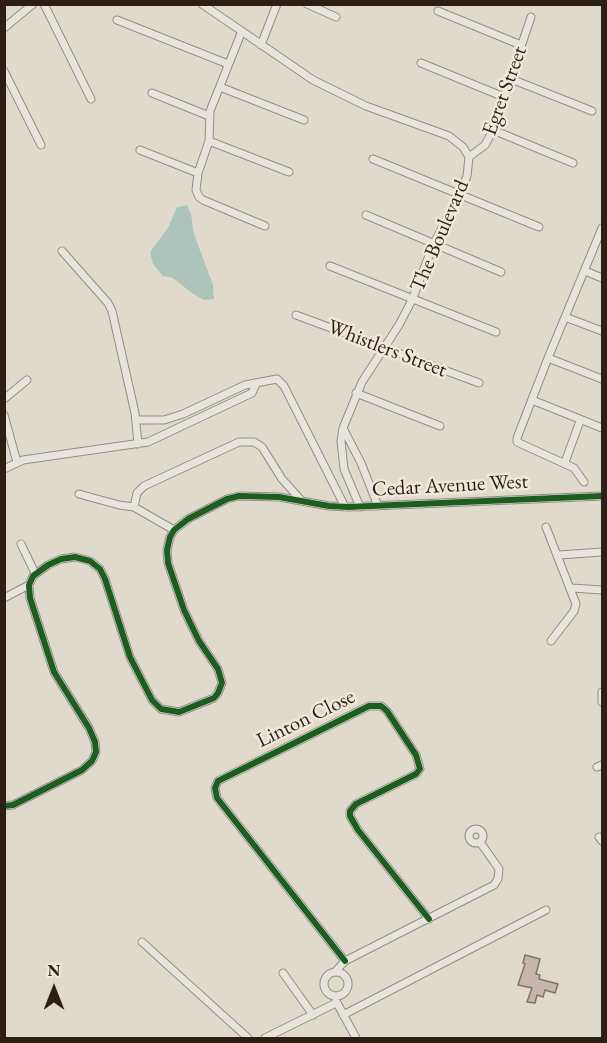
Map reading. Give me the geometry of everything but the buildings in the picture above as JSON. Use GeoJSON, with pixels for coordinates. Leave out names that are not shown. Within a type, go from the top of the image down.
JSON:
{"type":"FeatureCollection","features":[{"type":"Feature","properties":{"kind":"street"},"geometry":{"type":"LineString","coordinates":[[4,28],[33,4]]}},
{"type":"Feature","properties":{"kind":"street"},"geometry":{"type":"LineString","coordinates":[[44,4],[91,99]]}},
{"type":"Feature","properties":{"kind":"street","name":"The Boulevard"},"geometry":{"type":"LineString","coordinates":[[202,4],[301,73],[344,96],[397,119],[449,136],[463,147],[469,157],[467,176],[460,194],[434,242],[412,300],[356,393],[343,428],[341,441],[344,469],[360,507]]}},
{"type":"Feature","properties":{"kind":"street"},"geometry":{"type":"LineString","coordinates":[[261,45],[277,4]]}},
{"type":"Feature","properties":{"kind":"street"},"geometry":{"type":"LineString","coordinates":[[307,4],[336,17]]}},
{"type":"Feature","properties":{"kind":"street"},"geometry":{"type":"LineString","coordinates":[[438,11],[521,45]]}},
{"type":"Feature","properties":{"kind":"street","name":"Egret Street"},"geometry":{"type":"LineString","coordinates":[[469,157],[485,145],[493,130],[531,17]]}},
{"type":"Feature","properties":{"kind":"street"},"geometry":{"type":"LineString","coordinates":[[117,20],[228,64]]}},
{"type":"Feature","properties":{"kind":"street"},"geometry":{"type":"LineString","coordinates":[[242,32],[209,116],[209,141],[198,173],[196,188],[199,196],[213,204],[266,226]]}},
{"type":"Feature","properties":{"kind":"street"},"geometry":{"type":"LineString","coordinates":[[421,63],[504,97]]}},
{"type":"Feature","properties":{"kind":"street"},"geometry":{"type":"LineString","coordinates":[[4,71],[41,145]]}},
{"type":"Feature","properties":{"kind":"street"},"geometry":{"type":"LineString","coordinates":[[511,79],[592,111]]}},
{"type":"Feature","properties":{"kind":"street"},"geometry":{"type":"LineString","coordinates":[[219,87],[304,120]]}},
{"type":"Feature","properties":{"kind":"street"},"geometry":{"type":"LineString","coordinates":[[152,93],[209,116]]}},
{"type":"Feature","properties":{"kind":"street"},"geometry":{"type":"LineString","coordinates":[[493,130],[573,163]]}},
{"type":"Feature","properties":{"kind":"street"},"geometry":{"type":"LineString","coordinates":[[209,141],[289,172]]}},
{"type":"Feature","properties":{"kind":"street"},"geometry":{"type":"LineString","coordinates":[[140,150],[198,173]]}},
{"type":"Feature","properties":{"kind":"street"},"geometry":{"type":"LineString","coordinates":[[374,159],[539,227]]}},
{"type":"Feature","properties":{"kind":"street"},"geometry":{"type":"LineString","coordinates":[[366,215],[501,272]]}},
{"type":"Feature","properties":{"kind":"street"},"geometry":{"type":"LineString","coordinates":[[584,482],[578,470],[565,462],[516,442],[548,358],[603,228]]}},
{"type":"Feature","properties":{"kind":"street"},"geometry":{"type":"LineString","coordinates":[[62,251],[108,303],[112,311],[136,420],[138,444]]}},
{"type":"Feature","properties":{"kind":"street"},"geometry":{"type":"LineString","coordinates":[[330,266],[496,332]]}},
{"type":"Feature","properties":{"kind":"street"},"geometry":{"type":"LineString","coordinates":[[585,271],[603,278]]}},
{"type":"Feature","properties":{"kind":"street","name":"Whistlers Street"},"geometry":{"type":"LineString","coordinates":[[296,315],[479,383]]}},
{"type":"Feature","properties":{"kind":"street"},"geometry":{"type":"LineString","coordinates":[[565,317],[603,331]]}},
{"type":"Feature","properties":{"kind":"street"},"geometry":{"type":"LineString","coordinates":[[548,358],[603,379]]}},
{"type":"Feature","properties":{"kind":"street","name":"Cedar Avenue West"},"geometry":{"type":"LineString","coordinates":[[164,420],[183,414],[245,384],[256,384],[273,379],[280,381],[345,507]]}},
{"type":"Feature","properties":{"kind":"street"},"geometry":{"type":"LineString","coordinates":[[4,399],[27,381]]}},
{"type":"Feature","properties":{"kind":"street"},"geometry":{"type":"LineString","coordinates":[[4,469],[17,462],[43,456],[138,444],[168,434],[252,393],[256,384]]}},
{"type":"Feature","properties":{"kind":"street"},"geometry":{"type":"LineString","coordinates":[[356,393],[440,426]]}},
{"type":"Feature","properties":{"kind":"street"},"geometry":{"type":"LineString","coordinates":[[532,400],[580,421],[603,428]]}},
{"type":"Feature","properties":{"kind":"street"},"geometry":{"type":"LineString","coordinates":[[4,415],[17,462]]}},
{"type":"Feature","properties":{"kind":"street"},"geometry":{"type":"LineString","coordinates":[[136,420],[164,420],[168,434]]}},
{"type":"Feature","properties":{"kind":"street"},"geometry":{"type":"LineString","coordinates":[[565,462],[580,421]]}},
{"type":"Feature","properties":{"kind":"street"},"geometry":{"type":"LineString","coordinates":[[343,428],[361,463],[378,506]]}},
{"type":"Feature","properties":{"kind":"street"},"geometry":{"type":"LineString","coordinates":[[134,507],[137,493],[144,486],[233,444],[245,441],[254,442],[262,447],[282,478],[300,499]]}},
{"type":"Feature","properties":{"kind":"street"},"geometry":{"type":"LineString","coordinates":[[4,806],[14,805],[82,770],[92,761],[96,752],[95,742],[89,728],[57,679],[31,602],[29,585],[35,573],[48,565],[67,558],[84,558],[95,564],[105,579],[133,666],[152,700],[160,709],[179,712],[214,698],[221,687],[222,679],[219,669],[195,634],[170,571],[167,550],[174,530],[134,507],[79,494]]}},
{"type":"Feature","properties":{"kind":"street","name":"Cedar Avenue West"},"geometry":{"type":"LineString","coordinates":[[174,530],[188,519],[232,497],[261,495],[300,499],[329,506],[360,507],[603,496]]}},
{"type":"Feature","properties":{"kind":"street"},"geometry":{"type":"LineString","coordinates":[[546,527],[572,588],[576,607],[551,640]]}},
{"type":"Feature","properties":{"kind":"street"},"geometry":{"type":"LineString","coordinates":[[21,544],[35,573]]}},
{"type":"Feature","properties":{"kind":"street"},"geometry":{"type":"LineString","coordinates":[[559,555],[603,552]]}},
{"type":"Feature","properties":{"kind":"street"},"geometry":{"type":"LineString","coordinates":[[4,598],[29,585]]}},
{"type":"Feature","properties":{"kind":"street"},"geometry":{"type":"LineString","coordinates":[[572,588],[603,590]]}},
{"type":"Feature","properties":{"kind":"street"},"geometry":{"type":"LineString","coordinates":[[603,692],[603,702]]}},
{"type":"Feature","properties":{"kind":"street","name":"Linton Close"},"geometry":{"type":"LineString","coordinates":[[345,961],[218,798],[215,788],[218,781],[369,706],[381,706],[387,711],[416,755],[420,766],[416,774],[356,804],[350,811],[350,816],[358,830],[429,919]]}},
{"type":"Feature","properties":{"kind":"street"},"geometry":{"type":"LineString","coordinates":[[356,1038],[335,999],[327,992],[325,981],[328,975],[335,972],[345,961],[495,885],[499,869],[480,842]]}},
{"type":"Feature","properties":{"kind":"street"},"geometry":{"type":"LineString","coordinates":[[343,1015],[546,910]]}},
{"type":"Feature","properties":{"kind":"street"},"geometry":{"type":"LineString","coordinates":[[142,942],[248,1038]]}},
{"type":"Feature","properties":{"kind":"street"},"geometry":{"type":"LineString","coordinates":[[265,1038],[312,1015],[345,992],[348,984],[346,976],[335,972]]}},
{"type":"Feature","properties":{"kind":"street"},"geometry":{"type":"LineString","coordinates":[[283,973],[312,1015]]}},
{"type":"Feature","properties":{"kind":"water"},"geometry":{"type":"Polygon","coordinates":[[[187,205],[194,234],[213,285],[214,299],[204,300],[193,294],[173,278],[163,276],[153,264],[150,252],[168,228],[177,207],[187,205]]]}},
{"type":"Feature","properties":{"kind":"cycle path"},"geometry":{"type":"LineString","coordinates":[[4,806],[13,805],[82,770],[92,761],[96,752],[95,742],[89,728],[54,672],[30,598],[29,585],[33,576],[48,565],[61,559],[75,557],[90,561],[100,569],[130,657],[152,700],[161,709],[179,712],[214,698],[222,683],[218,669],[199,641],[184,610],[168,563],[167,550],[174,530],[188,519],[227,499],[239,496],[279,497],[348,507],[602,496]]}},
{"type":"Feature","properties":{"kind":"cycle path"},"geometry":{"type":"LineString","coordinates":[[345,961],[217,798],[215,788],[218,781],[369,706],[381,706],[387,711],[416,755],[420,769],[416,774],[356,804],[350,811],[350,816],[358,830],[429,919]]}}]}
